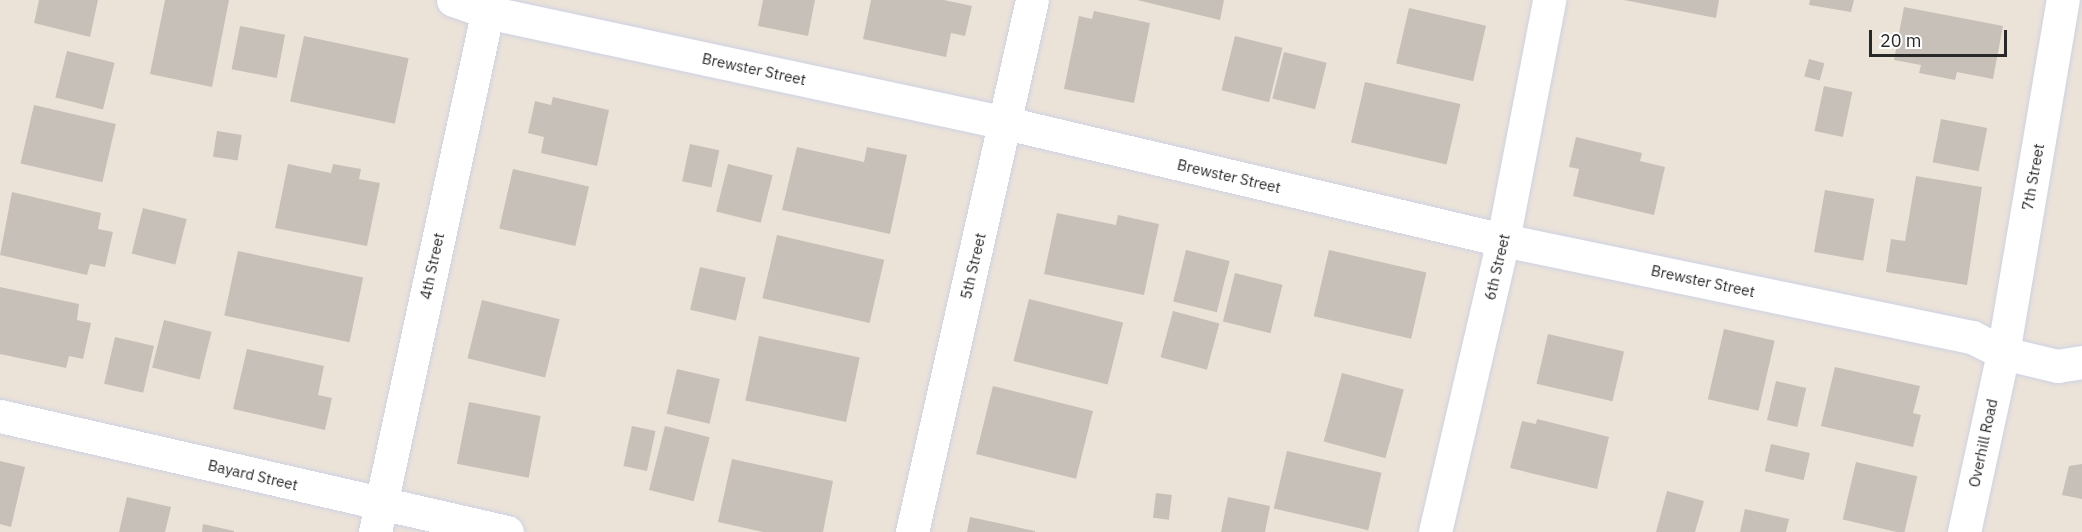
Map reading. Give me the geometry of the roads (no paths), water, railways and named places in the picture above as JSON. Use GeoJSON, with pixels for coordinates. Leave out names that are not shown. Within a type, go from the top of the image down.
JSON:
{"type":"FeatureCollection","features":[{"type":"Feature","properties":{"kind":"street","name":"Brewster Street"},"geometry":{"type":"LineString","coordinates":[[453,0],[1006,123],[1503,240],[1972,338],[2003,353],[2057,366],[2082,362]]}},
{"type":"Feature","properties":{"kind":"street","name":"5th Street"},"geometry":{"type":"LineString","coordinates":[[912,532],[1032,0]]}},
{"type":"Feature","properties":{"kind":"street","name":"6th Street"},"geometry":{"type":"LineString","coordinates":[[1435,532],[1503,240],[1549,0]]}},
{"type":"Feature","properties":{"kind":"street","name":"7th Street"},"geometry":{"type":"LineString","coordinates":[[2003,353],[2063,0]]}},
{"type":"Feature","properties":{"kind":"street","name":"4th Street"},"geometry":{"type":"LineString","coordinates":[[378,518],[488,6]]}},
{"type":"Feature","properties":{"kind":"street","name":"Overhill Road"},"geometry":{"type":"LineString","coordinates":[[1964,532],[2003,353]]}},
{"type":"Feature","properties":{"kind":"street","name":"Bayard Street"},"geometry":{"type":"LineString","coordinates":[[0,416],[378,518],[507,532]]}}]}
